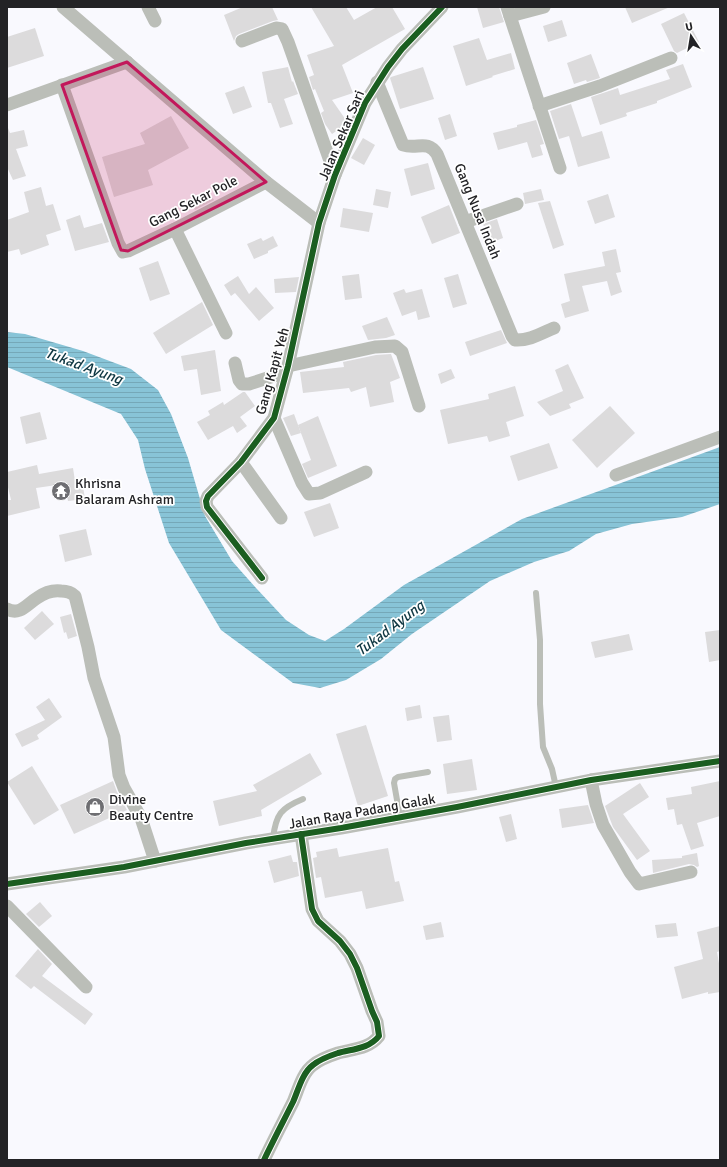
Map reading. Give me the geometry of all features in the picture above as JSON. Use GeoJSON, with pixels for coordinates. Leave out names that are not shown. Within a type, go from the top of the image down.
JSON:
{"type":"FeatureCollection","features":[{"type":"Feature","properties":{"kind":"street"},"geometry":{"type":"LineString","coordinates":[[63,7],[266,182],[319,224]]}},
{"type":"Feature","properties":{"kind":"street"},"geometry":{"type":"LineString","coordinates":[[148,7],[155,21]]}},
{"type":"Feature","properties":{"kind":"street","name":"Jalan Sekar Sari"},"geometry":{"type":"LineString","coordinates":[[319,224],[335,176],[365,102],[388,66],[442,7]]}},
{"type":"Feature","properties":{"kind":"street"},"geometry":{"type":"LineString","coordinates":[[544,7],[508,12],[560,168]]}},
{"type":"Feature","properties":{"kind":"street"},"geometry":{"type":"LineString","coordinates":[[242,41],[276,28],[282,29],[288,42],[335,176]]}},
{"type":"Feature","properties":{"kind":"street"},"geometry":{"type":"LineString","coordinates":[[539,106],[600,86],[671,58]]}},
{"type":"Feature","properties":{"kind":"street"},"geometry":{"type":"LineString","coordinates":[[7,105],[127,62]]}},
{"type":"Feature","properties":{"kind":"street","name":"Gang Nusa Indah"},"geometry":{"type":"LineString","coordinates":[[377,82],[403,145],[407,147],[427,145],[433,148],[437,154],[508,328],[515,340],[530,338],[554,328]]}},
{"type":"Feature","properties":{"kind":"street","name":"Gang Sekar Pole"},"geometry":{"type":"LineString","coordinates":[[62,86],[118,243],[123,252],[133,249],[175,229],[266,182]]}},
{"type":"Feature","properties":{"kind":"street"},"geometry":{"type":"LineString","coordinates":[[465,222],[517,204]]}},
{"type":"Feature","properties":{"kind":"street","name":"Gang Kapit Yeh"},"geometry":{"type":"LineString","coordinates":[[262,578],[206,504],[206,501],[208,496],[241,462],[274,418],[287,369],[319,224]]}},
{"type":"Feature","properties":{"kind":"street"},"geometry":{"type":"LineString","coordinates":[[175,229],[226,333]]}},
{"type":"Feature","properties":{"kind":"street"},"geometry":{"type":"LineString","coordinates":[[235,363],[239,380],[242,384],[249,384],[287,369],[375,347],[396,346],[402,352],[419,406]]}},
{"type":"Feature","properties":{"kind":"street"},"geometry":{"type":"LineString","coordinates":[[274,418],[302,483],[309,494],[320,493],[366,472]]}},
{"type":"Feature","properties":{"kind":"street"},"geometry":{"type":"LineString","coordinates":[[616,475],[720,437]]}},
{"type":"Feature","properties":{"kind":"street"},"geometry":{"type":"LineString","coordinates":[[241,462],[281,518]]}},
{"type":"Feature","properties":{"kind":"street"},"geometry":{"type":"LineString","coordinates":[[7,609],[12,612],[23,609],[38,597],[56,590],[71,592],[75,596],[94,678],[114,737],[119,775],[124,788],[141,818],[155,861]]}},
{"type":"Feature","properties":{"kind":"street","name":"Jalan Raya Padang Galak"},"geometry":{"type":"LineString","coordinates":[[7,884],[155,861],[273,838],[400,817],[591,780],[720,761]]}},
{"type":"Feature","properties":{"kind":"street"},"geometry":{"type":"LineString","coordinates":[[591,780],[596,804],[603,825],[630,872],[639,884],[691,872]]}},
{"type":"Feature","properties":{"kind":"street"},"geometry":{"type":"LineString","coordinates":[[264,1160],[305,1074],[311,1066],[322,1059],[337,1053],[360,1048],[370,1044],[379,1036],[377,1022],[357,968],[350,954],[345,947],[318,921],[312,909],[301,834]]}},
{"type":"Feature","properties":{"kind":"street"},"geometry":{"type":"LineString","coordinates":[[7,906],[86,988]]}},
{"type":"Feature","properties":{"kind":"lane"},"geometry":{"type":"LineString","coordinates":[[536,593],[540,640],[540,704],[544,747],[552,769],[556,787]]}},
{"type":"Feature","properties":{"kind":"lane"},"geometry":{"type":"LineString","coordinates":[[400,817],[394,783],[395,779],[398,777],[428,772]]}},
{"type":"Feature","properties":{"kind":"lane"},"geometry":{"type":"LineString","coordinates":[[273,838],[275,823],[281,812],[286,807],[303,798]]}},
{"type":"Feature","properties":{"kind":"highlighted area"},"geometry":{"type":"Polygon","coordinates":[[[127,62],[266,182],[128,251],[121,250],[62,85],[127,62]]]}},
{"type":"Feature","properties":{"kind":"water","name":"Tukad Ayung"},"geometry":{"type":"Polygon","coordinates":[[[7,332],[25,334],[83,351],[131,369],[158,390],[171,414],[188,458],[205,516],[232,561],[286,620],[309,635],[325,641],[404,585],[522,519],[720,447],[720,504],[682,517],[632,524],[596,534],[569,551],[534,562],[490,581],[412,634],[381,659],[346,680],[320,688],[293,683],[221,630],[169,543],[145,469],[138,440],[121,414],[7,367],[7,332]]]}},
{"type":"Feature","properties":{"kind":"building"},"geometry":{"type":"Polygon","coordinates":[[[243,7],[272,7],[278,20],[239,34],[236,36],[234,41],[224,15],[243,7]]]}},
{"type":"Feature","properties":{"kind":"building"},"geometry":{"type":"Polygon","coordinates":[[[311,7],[346,7],[354,20],[377,7],[392,7],[405,29],[342,65],[353,93],[332,100],[348,123],[332,134],[325,124],[321,113],[324,111],[315,89],[313,90],[309,77],[314,75],[307,55],[334,46],[311,7]]]}},
{"type":"Feature","properties":{"kind":"building"},"geometry":{"type":"Polygon","coordinates":[[[477,7],[499,7],[504,22],[483,28],[477,7]]]}},
{"type":"Feature","properties":{"kind":"building"},"geometry":{"type":"Polygon","coordinates":[[[625,7],[670,7],[632,23],[625,7]]]}},
{"type":"Feature","properties":{"kind":"building"},"geometry":{"type":"Polygon","coordinates":[[[684,13],[699,42],[677,53],[674,51],[661,24],[684,13]]]}},
{"type":"Feature","properties":{"kind":"building"},"geometry":{"type":"Polygon","coordinates":[[[562,20],[567,36],[548,42],[543,26],[562,20]]]}},
{"type":"Feature","properties":{"kind":"building"},"geometry":{"type":"Polygon","coordinates":[[[35,28],[44,56],[7,68],[7,37],[35,28]]]}},
{"type":"Feature","properties":{"kind":"building"},"geometry":{"type":"Polygon","coordinates":[[[479,38],[487,60],[511,53],[515,69],[466,86],[453,46],[479,38]]]}},
{"type":"Feature","properties":{"kind":"building"},"geometry":{"type":"Polygon","coordinates":[[[591,54],[600,78],[574,84],[567,63],[591,54]]]}},
{"type":"Feature","properties":{"kind":"building"},"geometry":{"type":"Polygon","coordinates":[[[683,64],[692,87],[657,101],[657,103],[626,113],[627,116],[600,125],[591,97],[618,88],[620,95],[670,79],[666,70],[683,64]]]}},
{"type":"Feature","properties":{"kind":"building"},"geometry":{"type":"Polygon","coordinates":[[[288,67],[292,82],[293,81],[298,94],[284,99],[293,124],[280,128],[271,103],[268,103],[262,72],[288,67]]]}},
{"type":"Feature","properties":{"kind":"building"},"geometry":{"type":"Polygon","coordinates":[[[423,67],[434,99],[400,109],[390,78],[423,67]]]}},
{"type":"Feature","properties":{"kind":"building"},"geometry":{"type":"Polygon","coordinates":[[[244,86],[252,107],[233,114],[225,93],[244,86]]]}},
{"type":"Feature","properties":{"kind":"building"},"geometry":{"type":"Polygon","coordinates":[[[571,104],[582,137],[602,131],[610,158],[578,167],[569,136],[559,139],[550,111],[571,104]]]}},
{"type":"Feature","properties":{"kind":"building"},"geometry":{"type":"Polygon","coordinates":[[[450,114],[457,136],[445,140],[438,118],[450,114]]]}},
{"type":"Feature","properties":{"kind":"building"},"geometry":{"type":"Polygon","coordinates":[[[171,116],[189,148],[148,170],[153,185],[114,197],[102,157],[145,144],[140,133],[171,116]]]}},
{"type":"Feature","properties":{"kind":"building"},"geometry":{"type":"Polygon","coordinates":[[[536,120],[544,144],[540,145],[543,155],[532,158],[527,142],[498,150],[493,133],[517,127],[517,125],[536,120]]]}},
{"type":"Feature","properties":{"kind":"building"},"geometry":{"type":"Polygon","coordinates":[[[7,128],[10,133],[24,130],[28,146],[16,149],[26,176],[13,180],[7,167],[7,128]]]}},
{"type":"Feature","properties":{"kind":"building"},"geometry":{"type":"Polygon","coordinates":[[[363,138],[375,145],[364,165],[351,158],[363,138]]]}},
{"type":"Feature","properties":{"kind":"building"},"geometry":{"type":"Polygon","coordinates":[[[428,163],[435,189],[411,196],[404,169],[428,163]]]}},
{"type":"Feature","properties":{"kind":"building"},"geometry":{"type":"Polygon","coordinates":[[[41,187],[46,206],[53,204],[61,230],[46,235],[49,245],[21,255],[19,249],[7,252],[7,220],[29,212],[24,192],[41,187]]]}},
{"type":"Feature","properties":{"kind":"building"},"geometry":{"type":"Polygon","coordinates":[[[376,189],[391,192],[388,208],[373,205],[376,189]]]}},
{"type":"Feature","properties":{"kind":"building"},"geometry":{"type":"Polygon","coordinates":[[[541,189],[544,200],[525,204],[523,193],[541,189]]]}},
{"type":"Feature","properties":{"kind":"building"},"geometry":{"type":"Polygon","coordinates":[[[208,190],[214,200],[195,210],[189,200],[208,190]]]}},
{"type":"Feature","properties":{"kind":"building"},"geometry":{"type":"Polygon","coordinates":[[[608,194],[615,217],[595,224],[587,201],[608,194]]]}},
{"type":"Feature","properties":{"kind":"building"},"geometry":{"type":"Polygon","coordinates":[[[550,201],[564,245],[553,249],[538,203],[550,201]]]}},
{"type":"Feature","properties":{"kind":"building"},"geometry":{"type":"Polygon","coordinates":[[[449,205],[460,233],[432,244],[421,217],[449,205]]]}},
{"type":"Feature","properties":{"kind":"building"},"geometry":{"type":"Polygon","coordinates":[[[343,208],[373,213],[369,232],[340,227],[343,208]]]}},
{"type":"Feature","properties":{"kind":"building"},"geometry":{"type":"Polygon","coordinates":[[[80,215],[84,228],[102,223],[109,242],[75,251],[66,220],[80,215]]]}},
{"type":"Feature","properties":{"kind":"building"},"geometry":{"type":"Polygon","coordinates":[[[497,219],[503,238],[490,243],[483,224],[497,219]]]}},
{"type":"Feature","properties":{"kind":"building"},"geometry":{"type":"Polygon","coordinates":[[[273,236],[278,246],[268,251],[268,253],[254,259],[247,244],[261,238],[263,241],[273,236]]]}},
{"type":"Feature","properties":{"kind":"building"},"geometry":{"type":"Polygon","coordinates":[[[616,249],[621,272],[616,273],[622,292],[611,296],[607,281],[582,286],[589,311],[565,318],[561,304],[570,301],[564,274],[605,266],[602,252],[616,249]]]}},
{"type":"Feature","properties":{"kind":"building"},"geometry":{"type":"Polygon","coordinates":[[[158,261],[170,294],[150,301],[139,268],[158,261]]]}},
{"type":"Feature","properties":{"kind":"building"},"geometry":{"type":"Polygon","coordinates":[[[359,274],[362,298],[345,300],[342,276],[359,274]]]}},
{"type":"Feature","properties":{"kind":"building"},"geometry":{"type":"Polygon","coordinates":[[[458,274],[467,304],[453,308],[444,278],[458,274]]]}},
{"type":"Feature","properties":{"kind":"building"},"geometry":{"type":"Polygon","coordinates":[[[238,276],[249,294],[256,287],[274,308],[259,321],[235,293],[231,296],[224,285],[238,276]]]}},
{"type":"Feature","properties":{"kind":"building"},"geometry":{"type":"Polygon","coordinates":[[[299,277],[296,292],[275,293],[274,279],[299,277]]]}},
{"type":"Feature","properties":{"kind":"building"},"geometry":{"type":"Polygon","coordinates":[[[404,289],[406,293],[422,289],[430,317],[418,320],[416,311],[402,316],[393,293],[404,289]]]}},
{"type":"Feature","properties":{"kind":"building"},"geometry":{"type":"Polygon","coordinates":[[[202,302],[213,325],[166,354],[153,333],[202,302]]]}},
{"type":"Feature","properties":{"kind":"building"},"geometry":{"type":"Polygon","coordinates":[[[387,317],[395,335],[386,338],[368,340],[362,326],[387,317]]]}},
{"type":"Feature","properties":{"kind":"building"},"geometry":{"type":"Polygon","coordinates":[[[501,330],[507,343],[470,356],[465,342],[501,330]]]}},
{"type":"Feature","properties":{"kind":"building"},"geometry":{"type":"Polygon","coordinates":[[[215,350],[221,391],[201,395],[197,369],[184,371],[181,356],[215,350]]]}},
{"type":"Feature","properties":{"kind":"building"},"geometry":{"type":"Polygon","coordinates":[[[391,354],[400,378],[390,382],[394,402],[370,407],[366,387],[351,392],[349,388],[303,393],[300,372],[344,367],[343,362],[376,355],[391,354]]]}},
{"type":"Feature","properties":{"kind":"building"},"geometry":{"type":"Polygon","coordinates":[[[568,364],[584,398],[569,404],[571,408],[550,416],[537,402],[563,391],[555,370],[568,364]]]}},
{"type":"Feature","properties":{"kind":"building"},"geometry":{"type":"Polygon","coordinates":[[[451,369],[455,378],[441,384],[438,374],[451,369]]]}},
{"type":"Feature","properties":{"kind":"building"},"geometry":{"type":"Polygon","coordinates":[[[515,386],[524,416],[506,422],[510,436],[489,442],[487,436],[448,444],[440,410],[489,399],[488,394],[515,386]]]}},
{"type":"Feature","properties":{"kind":"building"},"geometry":{"type":"Polygon","coordinates":[[[245,392],[255,406],[240,417],[247,426],[237,433],[233,426],[208,440],[197,422],[210,415],[208,411],[223,402],[224,405],[245,392]]]}},
{"type":"Feature","properties":{"kind":"building"},"geometry":{"type":"Polygon","coordinates":[[[610,406],[635,433],[597,468],[572,440],[610,406]]]}},
{"type":"Feature","properties":{"kind":"building"},"geometry":{"type":"Polygon","coordinates":[[[40,412],[47,439],[26,444],[20,417],[40,412]]]}},
{"type":"Feature","properties":{"kind":"building"},"geometry":{"type":"Polygon","coordinates":[[[294,414],[301,433],[291,436],[283,418],[294,414]]]}},
{"type":"Feature","properties":{"kind":"building"},"geometry":{"type":"Polygon","coordinates":[[[318,416],[337,466],[308,478],[302,464],[311,460],[298,425],[318,416]]]}},
{"type":"Feature","properties":{"kind":"building"},"geometry":{"type":"Polygon","coordinates":[[[549,443],[558,468],[518,481],[510,456],[549,443]]]}},
{"type":"Feature","properties":{"kind":"building"},"geometry":{"type":"Polygon","coordinates":[[[37,465],[39,474],[73,468],[75,481],[82,480],[85,499],[68,501],[65,483],[69,482],[36,488],[40,508],[7,516],[7,500],[11,500],[7,483],[7,472],[37,465]]]}},
{"type":"Feature","properties":{"kind":"building"},"geometry":{"type":"Polygon","coordinates":[[[330,503],[339,528],[314,537],[304,512],[330,503]]]}},
{"type":"Feature","properties":{"kind":"building"},"geometry":{"type":"Polygon","coordinates":[[[86,529],[92,555],[65,562],[59,535],[86,529]]]}},
{"type":"Feature","properties":{"kind":"building"},"geometry":{"type":"Polygon","coordinates":[[[42,611],[54,624],[35,640],[24,628],[42,611]]]}},
{"type":"Feature","properties":{"kind":"building"},"geometry":{"type":"Polygon","coordinates":[[[71,614],[77,636],[68,639],[66,632],[64,633],[60,617],[71,614]]]}},
{"type":"Feature","properties":{"kind":"building"},"geometry":{"type":"Polygon","coordinates":[[[720,630],[720,660],[709,662],[705,632],[720,630]]]}},
{"type":"Feature","properties":{"kind":"building"},"geometry":{"type":"Polygon","coordinates":[[[629,634],[633,650],[595,658],[591,642],[629,634]]]}},
{"type":"Feature","properties":{"kind":"building"},"geometry":{"type":"Polygon","coordinates":[[[49,698],[62,717],[37,735],[39,739],[22,747],[15,734],[45,720],[36,707],[49,698]]]}},
{"type":"Feature","properties":{"kind":"building"},"geometry":{"type":"Polygon","coordinates":[[[420,705],[422,718],[407,721],[405,708],[420,705]]]}},
{"type":"Feature","properties":{"kind":"building"},"geometry":{"type":"Polygon","coordinates":[[[449,715],[452,740],[437,742],[433,717],[449,715]]]}},
{"type":"Feature","properties":{"kind":"building"},"geometry":{"type":"Polygon","coordinates":[[[366,725],[388,796],[358,806],[336,734],[366,725]]]}},
{"type":"Feature","properties":{"kind":"building"},"geometry":{"type":"Polygon","coordinates":[[[310,753],[322,774],[261,810],[262,816],[219,826],[213,801],[257,791],[253,785],[310,753]]]}},
{"type":"Feature","properties":{"kind":"building"},"geometry":{"type":"Polygon","coordinates":[[[472,759],[477,790],[447,794],[443,764],[472,759]]]}},
{"type":"Feature","properties":{"kind":"building"},"geometry":{"type":"Polygon","coordinates":[[[32,766],[59,810],[34,825],[7,782],[32,766]]]}},
{"type":"Feature","properties":{"kind":"building","name":"Divine Beauty Centre"},"geometry":{"type":"Polygon","coordinates":[[[113,781],[127,810],[74,834],[60,805],[113,781]]]}},
{"type":"Feature","properties":{"kind":"building"},"geometry":{"type":"Polygon","coordinates":[[[720,781],[720,816],[697,823],[704,846],[691,850],[682,824],[677,825],[674,809],[668,810],[666,798],[692,794],[691,787],[720,781]]]}},
{"type":"Feature","properties":{"kind":"building"},"geometry":{"type":"Polygon","coordinates":[[[640,783],[649,797],[623,814],[650,851],[637,860],[613,827],[605,806],[640,783]]]}},
{"type":"Feature","properties":{"kind":"building"},"geometry":{"type":"Polygon","coordinates":[[[588,805],[594,823],[562,828],[559,809],[588,805]]]}},
{"type":"Feature","properties":{"kind":"building"},"geometry":{"type":"Polygon","coordinates":[[[511,814],[517,839],[506,842],[499,817],[511,814]]]}},
{"type":"Feature","properties":{"kind":"building"},"geometry":{"type":"Polygon","coordinates":[[[337,848],[339,857],[388,848],[395,882],[399,881],[404,901],[366,909],[362,891],[325,898],[321,877],[316,878],[313,858],[317,857],[316,852],[337,848]]]}},
{"type":"Feature","properties":{"kind":"building"},"geometry":{"type":"Polygon","coordinates":[[[697,853],[699,866],[697,867],[689,864],[653,873],[652,860],[682,858],[682,856],[697,853]]]}},
{"type":"Feature","properties":{"kind":"building"},"geometry":{"type":"Polygon","coordinates":[[[291,855],[293,862],[297,862],[299,876],[274,883],[268,861],[291,855]]]}},
{"type":"Feature","properties":{"kind":"building"},"geometry":{"type":"Polygon","coordinates":[[[40,902],[52,916],[39,927],[26,914],[40,902]]]}},
{"type":"Feature","properties":{"kind":"building"},"geometry":{"type":"Polygon","coordinates":[[[441,922],[444,937],[426,940],[423,926],[441,922]]]}},
{"type":"Feature","properties":{"kind":"building"},"geometry":{"type":"Polygon","coordinates":[[[676,923],[678,936],[657,938],[655,925],[676,923]]]}},
{"type":"Feature","properties":{"kind":"building"},"geometry":{"type":"Polygon","coordinates":[[[720,926],[720,951],[717,952],[720,969],[720,992],[708,994],[708,992],[682,999],[674,967],[703,959],[697,932],[720,926]]]}},
{"type":"Feature","properties":{"kind":"building"},"geometry":{"type":"Polygon","coordinates":[[[38,949],[52,964],[42,976],[93,1014],[85,1025],[34,986],[31,989],[15,976],[38,949]]]}},
{"type":"Feature","properties":{"kind":"cycle path"},"geometry":{"type":"LineString","coordinates":[[262,578],[207,507],[206,501],[208,496],[241,462],[274,418],[288,366],[319,223],[335,175],[365,103],[388,67],[402,49],[442,7]]}},
{"type":"Feature","properties":{"kind":"cycle path"},"geometry":{"type":"LineString","coordinates":[[7,884],[124,867],[246,843],[457,807],[591,780],[720,761]]}},
{"type":"Feature","properties":{"kind":"cycle path"},"geometry":{"type":"LineString","coordinates":[[264,1160],[293,1102],[303,1077],[309,1068],[319,1061],[338,1053],[370,1044],[379,1036],[377,1022],[357,968],[350,954],[340,941],[318,921],[312,909],[301,834]]}},
{"type":"Feature","properties":{"kind":"place","name":"Khrisna Balaram Ashram"},"geometry":{"type":"Point","coordinates":[61,491]}},
{"type":"Feature","properties":{"kind":"place","name":"Divine Beauty Centre"},"geometry":{"type":"Point","coordinates":[95,807]}}]}
